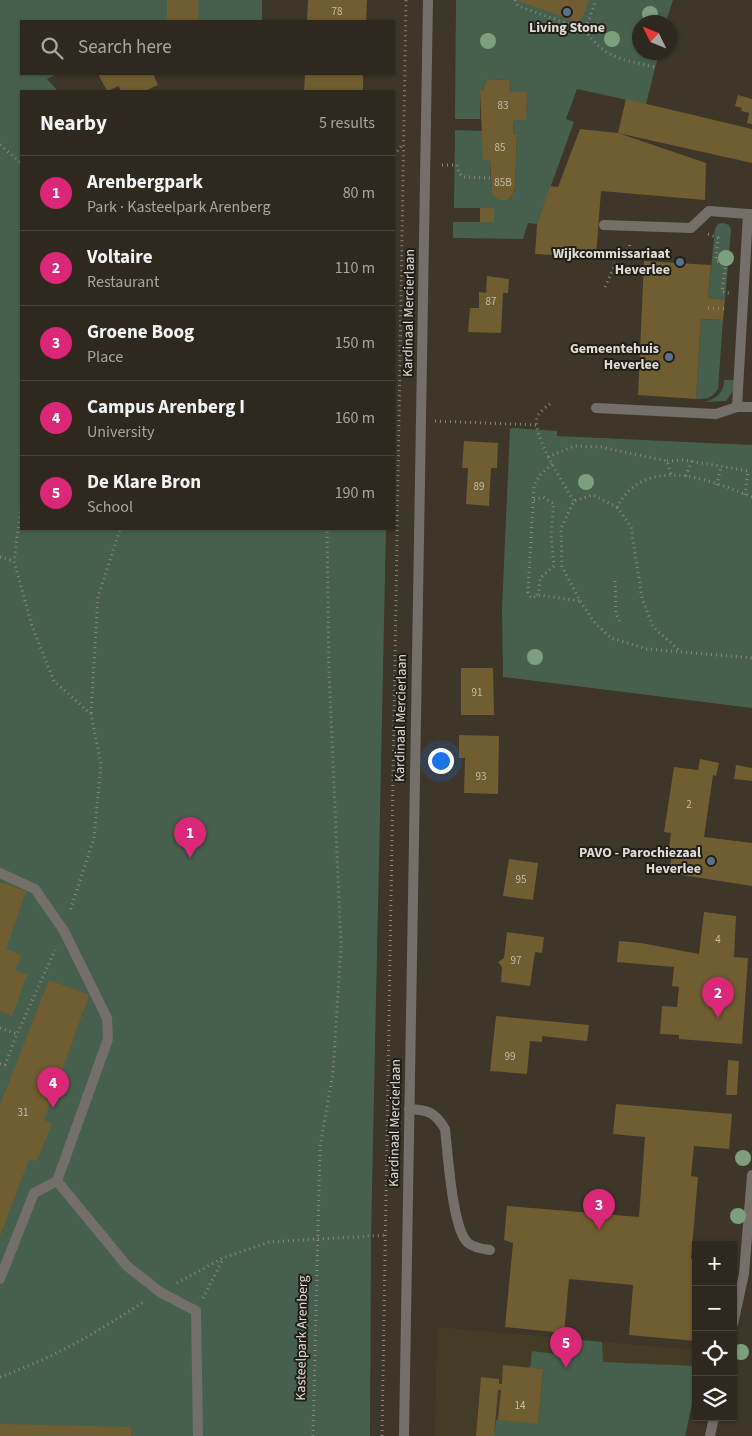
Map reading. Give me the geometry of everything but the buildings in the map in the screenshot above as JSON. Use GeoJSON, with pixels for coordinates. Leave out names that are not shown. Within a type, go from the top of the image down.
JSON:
{"type":"FeatureCollection","features":[{"type":"Feature","properties":{"kind":"street","name":"Kardinaal Mercierlaan"},"geometry":{"type":"LineString","coordinates":[[404,1436],[428,0]]}},
{"type":"Feature","properties":{"kind":"street"},"geometry":{"type":"LineString","coordinates":[[604,225],[691,228],[709,211],[750,214],[737,407]]}},
{"type":"Feature","properties":{"kind":"street"},"geometry":{"type":"LineString","coordinates":[[596,408],[716,414],[737,407],[752,407]]}},
{"type":"Feature","properties":{"kind":"street"},"geometry":{"type":"LineString","coordinates":[[0,872],[35,889],[64,931],[107,1018],[108,1039],[56,1181],[34,1193],[0,1279]]}},
{"type":"Feature","properties":{"kind":"street"},"geometry":{"type":"LineString","coordinates":[[409,1109],[425,1110],[438,1117],[445,1129],[458,1228],[468,1244],[490,1250]]}},
{"type":"Feature","properties":{"kind":"street"},"geometry":{"type":"LineString","coordinates":[[737,1311],[748,1275],[752,1175]]}},
{"type":"Feature","properties":{"kind":"street"},"geometry":{"type":"LineString","coordinates":[[56,1181],[127,1266],[160,1292],[196,1311],[198,1436]]}},
{"type":"Feature","properties":{"kind":"street"},"geometry":{"type":"LineString","coordinates":[[710,1436],[713,1421]]}},
{"type":"Feature","properties":{"kind":"path"},"geometry":{"type":"LineString","coordinates":[[382,1436],[406,0]]}},
{"type":"Feature","properties":{"kind":"path"},"geometry":{"type":"LineString","coordinates":[[515,0],[518,6],[585,30],[604,52],[654,67]]}},
{"type":"Feature","properties":{"kind":"path"},"geometry":{"type":"LineString","coordinates":[[585,30],[596,0]]}},
{"type":"Feature","properties":{"kind":"path"},"geometry":{"type":"LineString","coordinates":[[395,154],[404,143]]}},
{"type":"Feature","properties":{"kind":"path"},"geometry":{"type":"LineString","coordinates":[[0,144],[20,162]]}},
{"type":"Feature","properties":{"kind":"path"},"geometry":{"type":"LineString","coordinates":[[442,165],[457,165],[460,168],[459,173],[463,177],[491,178]]}},
{"type":"Feature","properties":{"kind":"path"},"geometry":{"type":"LineString","coordinates":[[691,228],[718,238],[716,261],[726,262],[722,292],[744,294]]}},
{"type":"Feature","properties":{"kind":"path"},"geometry":{"type":"LineString","coordinates":[[605,287],[619,255],[629,256]]}},
{"type":"Feature","properties":{"kind":"path"},"geometry":{"type":"LineString","coordinates":[[708,308],[727,309]]}},
{"type":"Feature","properties":{"kind":"path"},"geometry":{"type":"LineString","coordinates":[[550,404],[538,416],[537,425],[548,457],[574,501]]}},
{"type":"Feature","properties":{"kind":"path"},"geometry":{"type":"LineString","coordinates":[[420,420],[537,425]]}},
{"type":"Feature","properties":{"kind":"path"},"geometry":{"type":"LineString","coordinates":[[548,457],[574,446],[601,447],[667,461],[692,461],[748,471],[745,494]]}},
{"type":"Feature","properties":{"kind":"path"},"geometry":{"type":"LineString","coordinates":[[667,461],[671,474]]}},
{"type":"Feature","properties":{"kind":"path"},"geometry":{"type":"LineString","coordinates":[[686,476],[692,461]]}},
{"type":"Feature","properties":{"kind":"path"},"geometry":{"type":"LineString","coordinates":[[552,464],[540,475],[534,485],[528,592],[531,598],[540,595],[580,601]]}},
{"type":"Feature","properties":{"kind":"path"},"geometry":{"type":"LineString","coordinates":[[717,485],[721,466]]}},
{"type":"Feature","properties":{"kind":"path"},"geometry":{"type":"LineString","coordinates":[[617,507],[625,493],[640,482],[654,476],[671,474],[686,476],[752,497]]}},
{"type":"Feature","properties":{"kind":"path"},"geometry":{"type":"LineString","coordinates":[[680,651],[653,626],[642,598],[631,527],[617,507],[593,495],[574,501],[561,528],[562,566],[580,601],[595,623],[611,638],[647,649],[752,658]]}},
{"type":"Feature","properties":{"kind":"path"},"geometry":{"type":"LineString","coordinates":[[534,500],[544,497],[554,504],[551,535],[554,566],[540,578],[539,591],[535,597]]}},
{"type":"Feature","properties":{"kind":"path"},"geometry":{"type":"LineString","coordinates":[[20,515],[14,561],[32,626],[54,681],[91,714]]}},
{"type":"Feature","properties":{"kind":"path"},"geometry":{"type":"LineString","coordinates":[[0,1064],[6,1066],[17,1034],[64,931],[94,838],[100,764],[91,714],[98,597],[120,530]]}},
{"type":"Feature","properties":{"kind":"path","name":"Kasteelpark Arenberg"},"geometry":{"type":"LineString","coordinates":[[313,1436],[320,1147],[333,1072],[342,945],[328,662],[327,530]]}},
{"type":"Feature","properties":{"kind":"path"},"geometry":{"type":"LineString","coordinates":[[0,557],[14,561]]}},
{"type":"Feature","properties":{"kind":"path"},"geometry":{"type":"LineString","coordinates":[[615,580],[616,613],[621,625]]}},
{"type":"Feature","properties":{"kind":"path"},"geometry":{"type":"LineString","coordinates":[[0,1028],[17,1034]]}},
{"type":"Feature","properties":{"kind":"path"},"geometry":{"type":"LineString","coordinates":[[0,1377],[35,1364],[85,1340],[160,1292],[223,1258],[269,1242],[386,1235]]}},
{"type":"Feature","properties":{"kind":"path"},"geometry":{"type":"LineString","coordinates":[[196,1311],[223,1258]]}},
{"type":"Feature","properties":{"kind":"shaded area"},"geometry":{"type":"Polygon","coordinates":[[[437,1327],[692,1350],[692,1404],[685,1436],[435,1436],[437,1327]]]}},
{"type":"Feature","properties":{"kind":"green space"},"geometry":{"type":"Polygon","coordinates":[[[0,0],[262,0],[262,20],[20,20],[20,75],[55,75],[47,79],[57,90],[20,90],[20,530],[386,530],[371,1236],[370,1436],[0,1436],[0,0]]]}},
{"type":"Feature","properties":{"kind":"green space"},"geometry":{"type":"Polygon","coordinates":[[[456,0],[673,0],[668,15],[632,15],[632,60],[657,60],[646,104],[577,89],[566,119],[574,122],[537,224],[528,223],[523,239],[453,238],[453,222],[493,222],[494,208],[454,208],[455,130],[483,131],[483,159],[490,160],[491,186],[508,200],[514,193],[515,186],[517,136],[513,135],[514,120],[526,119],[527,93],[509,92],[509,80],[486,79],[483,91],[480,91],[480,118],[483,119],[455,119],[456,0]]]}},
{"type":"Feature","properties":{"kind":"green space"},"geometry":{"type":"Polygon","coordinates":[[[718,224],[729,225],[731,230],[725,300],[708,298],[715,229],[718,224]]]}},
{"type":"Feature","properties":{"kind":"green space"},"geometry":{"type":"Polygon","coordinates":[[[701,319],[723,320],[718,389],[709,397],[696,399],[701,319]]]}},
{"type":"Feature","properties":{"kind":"green space"},"geometry":{"type":"Polygon","coordinates":[[[724,380],[735,380],[734,390],[726,401],[705,402],[713,399],[721,392],[724,380]]]}},
{"type":"Feature","properties":{"kind":"green space"},"geometry":{"type":"Polygon","coordinates":[[[510,429],[557,431],[557,436],[752,445],[752,708],[503,677],[502,608],[510,429]]]}},
{"type":"Feature","properties":{"kind":"green space"},"geometry":{"type":"Polygon","coordinates":[[[557,1338],[602,1342],[603,1362],[692,1366],[692,1404],[685,1436],[494,1436],[496,1420],[538,1423],[543,1369],[530,1368],[532,1351],[555,1354],[557,1338]]]}},
{"type":"Feature","properties":{"kind":"place","name":"Living Stone"},"geometry":{"type":"Point","coordinates":[567,12]}},
{"type":"Feature","properties":{"kind":"place","name":"Wijkcommissariaat Heverlee"},"geometry":{"type":"Point","coordinates":[680,262]}},
{"type":"Feature","properties":{"kind":"place","name":"Gemeentehuis Heverlee"},"geometry":{"type":"Point","coordinates":[669,357]}},
{"type":"Feature","properties":{"kind":"place","name":"Arenbergpark"},"geometry":{"type":"Point","coordinates":[190,858]}},
{"type":"Feature","properties":{"kind":"place","name":"PAVO - Parochiezaal Heverlee"},"geometry":{"type":"Point","coordinates":[711,861]}},
{"type":"Feature","properties":{"kind":"place","name":"Voltaire"},"geometry":{"type":"Point","coordinates":[718,1018]}},
{"type":"Feature","properties":{"kind":"place","name":"Campus Arenberg I"},"geometry":{"type":"Point","coordinates":[53,1108]}},
{"type":"Feature","properties":{"kind":"place","name":"Groene Boog"},"geometry":{"type":"Point","coordinates":[599,1230]}},
{"type":"Feature","properties":{"kind":"place","name":"De Klare Bron"},"geometry":{"type":"Point","coordinates":[566,1368]}}]}
